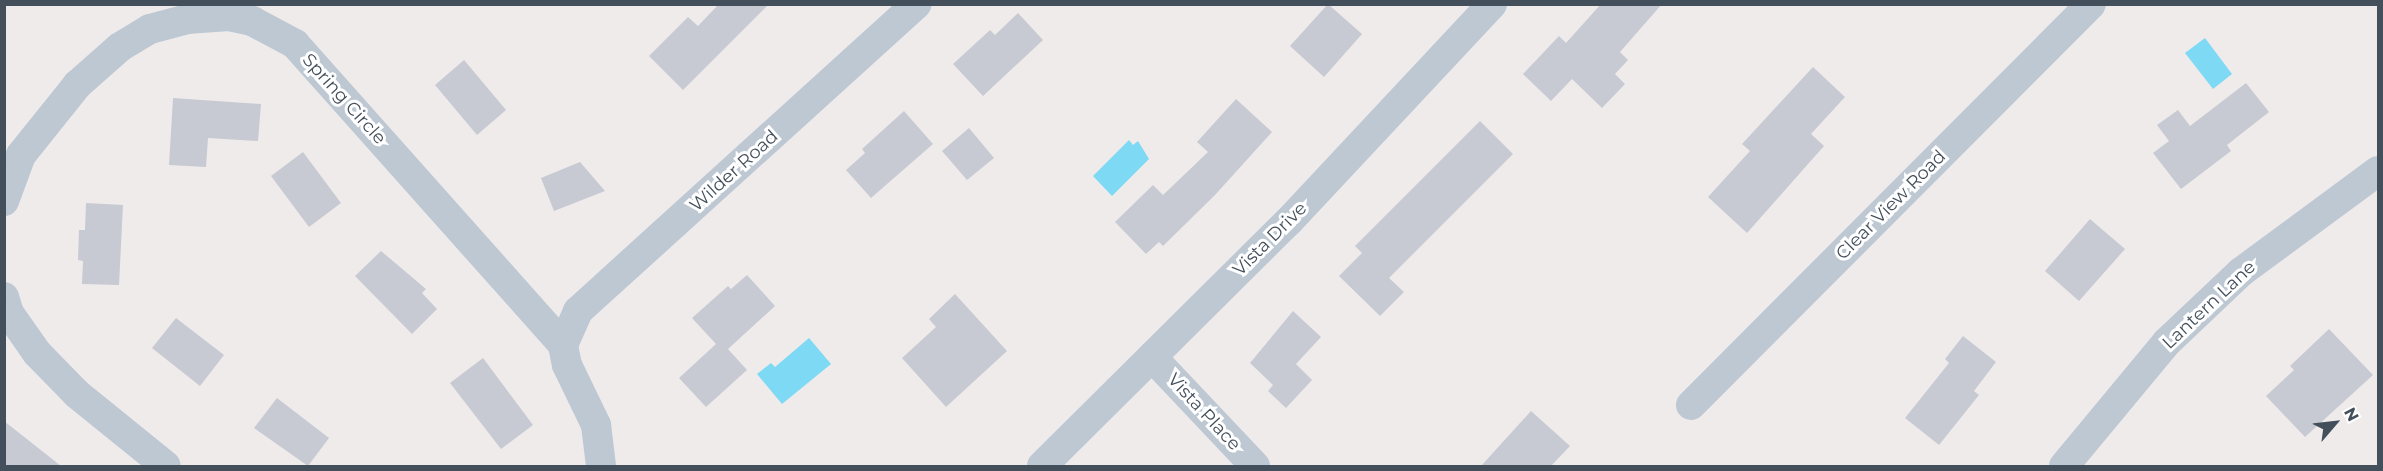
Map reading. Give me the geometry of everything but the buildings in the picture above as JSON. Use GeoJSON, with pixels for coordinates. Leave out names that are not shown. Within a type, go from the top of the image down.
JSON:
{"type":"FeatureCollection","features":[{"type":"Feature","properties":{"kind":"street","name":"Wilder Road"},"geometry":{"type":"LineString","coordinates":[[563,345],[578,311],[917,4]]}},
{"type":"Feature","properties":{"kind":"street","name":"Vista Drive"},"geometry":{"type":"LineString","coordinates":[[1042,466],[1289,221],[1492,4]]}},
{"type":"Feature","properties":{"kind":"street","name":"Clear View Road"},"geometry":{"type":"LineString","coordinates":[[1691,405],[2091,4]]}},
{"type":"Feature","properties":{"kind":"street","name":"Spring Circle"},"geometry":{"type":"LineString","coordinates":[[4,201],[21,155],[77,84],[120,47],[150,30],[187,19],[229,16],[252,21],[295,44],[563,345],[567,365],[596,425],[601,466]]}},
{"type":"Feature","properties":{"kind":"street","name":"Lantern Lane"},"geometry":{"type":"LineString","coordinates":[[2064,466],[2167,342],[2241,272],[2379,171]]}},
{"type":"Feature","properties":{"kind":"street"},"geometry":{"type":"LineString","coordinates":[[4,297],[9,313],[42,359],[81,398],[166,466]]}},
{"type":"Feature","properties":{"kind":"street","name":"Vista Place"},"geometry":{"type":"LineString","coordinates":[[1152,357],[1255,466]]}},
{"type":"Feature","properties":{"kind":"water"},"geometry":{"type":"Polygon","coordinates":[[[2205,38],[2232,74],[2213,89],[2185,53],[2205,38]]]}},
{"type":"Feature","properties":{"kind":"water"},"geometry":{"type":"Polygon","coordinates":[[[1129,140],[1133,145],[1138,141],[1149,159],[1112,196],[1093,176],[1129,140]]]}},
{"type":"Feature","properties":{"kind":"water"},"geometry":{"type":"Polygon","coordinates":[[[809,338],[831,364],[782,404],[757,374],[771,363],[775,367],[809,338]]]}}]}
